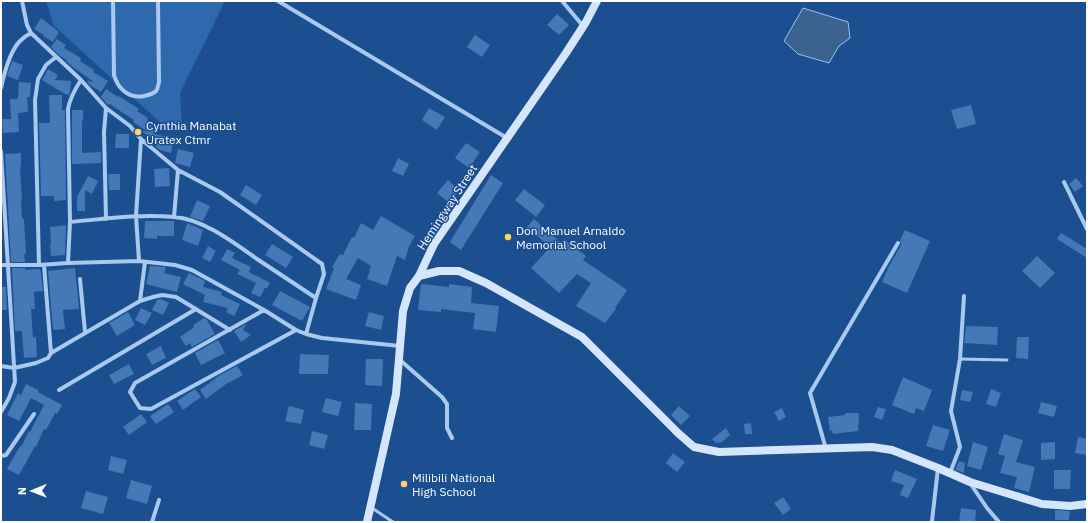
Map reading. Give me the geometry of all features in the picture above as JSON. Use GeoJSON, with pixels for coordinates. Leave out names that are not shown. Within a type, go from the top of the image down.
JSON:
{"type":"FeatureCollection","features":[{"type":"Feature","properties":{"kind":"main road","name":"Hemingway Street"},"geometry":{"type":"LineString","coordinates":[[367,522],[396,394],[403,311],[410,288],[420,276],[434,244],[566,53],[584,26],[597,1]]}},
{"type":"Feature","properties":{"kind":"main road"},"geometry":{"type":"LineString","coordinates":[[420,276],[439,271],[459,271],[486,283],[582,337],[678,433],[694,446],[719,452],[872,447],[886,449],[938,468],[970,482],[1042,504],[1070,506],[1087,504]]}},
{"type":"Feature","properties":{"kind":"street"},"geometry":{"type":"LineString","coordinates":[[22,1],[27,25],[31,33],[81,80],[106,108],[130,126],[141,139],[178,170],[220,192],[322,264],[324,274],[306,334]]}},
{"type":"Feature","properties":{"kind":"street"},"geometry":{"type":"LineString","coordinates":[[114,1],[114,75],[118,85],[125,92],[141,97],[152,94],[157,90],[159,82],[158,1]]}},
{"type":"Feature","properties":{"kind":"street"},"geometry":{"type":"LineString","coordinates":[[278,1],[507,138]]}},
{"type":"Feature","properties":{"kind":"street"},"geometry":{"type":"LineString","coordinates":[[562,1],[584,26]]}},
{"type":"Feature","properties":{"kind":"street"},"geometry":{"type":"LineString","coordinates":[[1,88],[4,74],[11,56],[20,41],[31,33]]}},
{"type":"Feature","properties":{"kind":"street"},"geometry":{"type":"LineString","coordinates":[[39,265],[35,100],[38,79],[46,65],[56,57]]}},
{"type":"Feature","properties":{"kind":"street"},"geometry":{"type":"LineString","coordinates":[[68,263],[70,222],[68,108],[75,89],[81,80]]}},
{"type":"Feature","properties":{"kind":"street"},"geometry":{"type":"LineString","coordinates":[[106,108],[104,132],[106,219]]}},
{"type":"Feature","properties":{"kind":"street"},"geometry":{"type":"LineString","coordinates":[[139,261],[136,216],[141,139]]}},
{"type":"Feature","properties":{"kind":"street"},"geometry":{"type":"LineString","coordinates":[[1,151],[15,382],[9,398],[1,412]]}},
{"type":"Feature","properties":{"kind":"street"},"geometry":{"type":"LineString","coordinates":[[174,217],[178,170]]}},
{"type":"Feature","properties":{"kind":"street"},"geometry":{"type":"LineString","coordinates":[[1064,182],[1087,229]]}},
{"type":"Feature","properties":{"kind":"street"},"geometry":{"type":"LineString","coordinates":[[70,222],[136,216],[174,217],[187,219],[202,224],[232,241],[316,298]]}},
{"type":"Feature","properties":{"kind":"street"},"geometry":{"type":"LineString","coordinates":[[826,449],[810,393],[898,243]]}},
{"type":"Feature","properties":{"kind":"street"},"geometry":{"type":"LineString","coordinates":[[1,265],[44,265],[139,261],[175,265],[192,270],[264,310],[296,330],[306,334],[322,338],[400,346]]}},
{"type":"Feature","properties":{"kind":"street"},"geometry":{"type":"LineString","coordinates":[[140,301],[145,262]]}},
{"type":"Feature","properties":{"kind":"street"},"geometry":{"type":"LineString","coordinates":[[44,265],[51,353]]}},
{"type":"Feature","properties":{"kind":"street"},"geometry":{"type":"LineString","coordinates":[[80,279],[85,332]]}},
{"type":"Feature","properties":{"kind":"street"},"geometry":{"type":"LineString","coordinates":[[1,366],[14,368],[36,363],[48,358],[51,353],[140,301],[162,295],[176,297],[230,330]]}},
{"type":"Feature","properties":{"kind":"street"},"geometry":{"type":"LineString","coordinates":[[950,474],[960,447],[950,411],[960,359],[964,296]]}},
{"type":"Feature","properties":{"kind":"street"},"geometry":{"type":"LineString","coordinates":[[59,390],[196,309]]}},
{"type":"Feature","properties":{"kind":"street"},"geometry":{"type":"LineString","coordinates":[[264,310],[135,383],[130,392],[140,408],[151,409],[296,330]]}},
{"type":"Feature","properties":{"kind":"street"},"geometry":{"type":"LineString","coordinates":[[399,359],[442,397],[447,404],[447,428],[452,438]]}},
{"type":"Feature","properties":{"kind":"street"},"geometry":{"type":"LineString","coordinates":[[1,456],[6,455],[34,414]]}},
{"type":"Feature","properties":{"kind":"street"},"geometry":{"type":"LineString","coordinates":[[932,522],[938,468]]}},
{"type":"Feature","properties":{"kind":"street"},"geometry":{"type":"LineString","coordinates":[[970,482],[999,522]]}},
{"type":"Feature","properties":{"kind":"street"},"geometry":{"type":"LineString","coordinates":[[152,522],[159,500]]}},
{"type":"Feature","properties":{"kind":"lane"},"geometry":{"type":"LineString","coordinates":[[960,359],[1007,360]]}},
{"type":"Feature","properties":{"kind":"lane"},"geometry":{"type":"LineString","coordinates":[[370,507],[393,522]]}},
{"type":"Feature","properties":{"kind":"shaded area"},"geometry":{"type":"Polygon","coordinates":[[[46,1],[225,1],[180,93],[182,126],[171,132],[54,26],[46,1]]]}},
{"type":"Feature","properties":{"kind":"shaded area"},"geometry":{"type":"Polygon","coordinates":[[[803,8],[848,22],[850,38],[839,46],[829,63],[798,54],[784,41],[803,8]]]}},
{"type":"Feature","properties":{"kind":"building"},"geometry":{"type":"Polygon","coordinates":[[[557,14],[569,25],[559,35],[547,25],[557,14]]]}},
{"type":"Feature","properties":{"kind":"building"},"geometry":{"type":"Polygon","coordinates":[[[41,18],[59,32],[53,42],[34,29],[41,18]]]}},
{"type":"Feature","properties":{"kind":"building"},"geometry":{"type":"Polygon","coordinates":[[[475,35],[490,45],[482,57],[467,47],[475,35]]]}},
{"type":"Feature","properties":{"kind":"building"},"geometry":{"type":"Polygon","coordinates":[[[57,39],[66,45],[64,48],[81,58],[80,61],[94,70],[93,72],[108,81],[101,92],[90,85],[87,81],[94,82],[74,68],[51,47],[57,39]]]}},
{"type":"Feature","properties":{"kind":"building"},"geometry":{"type":"Polygon","coordinates":[[[12,61],[23,65],[18,80],[7,76],[12,61]]]}},
{"type":"Feature","properties":{"kind":"building"},"geometry":{"type":"Polygon","coordinates":[[[48,69],[58,75],[55,80],[71,81],[69,95],[42,80],[48,69]]]}},
{"type":"Feature","properties":{"kind":"building"},"geometry":{"type":"Polygon","coordinates":[[[19,82],[31,83],[30,97],[27,97],[28,112],[18,113],[19,132],[3,133],[2,119],[11,119],[10,99],[18,99],[19,82]]]}},
{"type":"Feature","properties":{"kind":"building"},"geometry":{"type":"Polygon","coordinates":[[[106,89],[139,109],[137,111],[148,118],[147,120],[158,128],[154,134],[174,138],[171,153],[160,150],[156,147],[157,141],[142,132],[148,132],[133,122],[134,120],[110,104],[108,105],[101,97],[106,89]]]}},
{"type":"Feature","properties":{"kind":"building"},"geometry":{"type":"Polygon","coordinates":[[[49,95],[62,95],[62,110],[65,110],[66,200],[54,201],[54,196],[41,196],[39,123],[50,123],[49,95]]]}},
{"type":"Feature","properties":{"kind":"building"},"geometry":{"type":"Polygon","coordinates":[[[971,105],[976,124],[957,129],[951,110],[971,105]]]}},
{"type":"Feature","properties":{"kind":"building"},"geometry":{"type":"Polygon","coordinates":[[[429,108],[445,117],[437,130],[422,120],[429,108]]]}},
{"type":"Feature","properties":{"kind":"building"},"geometry":{"type":"Polygon","coordinates":[[[72,110],[83,110],[82,153],[101,152],[101,163],[72,164],[72,110]]]}},
{"type":"Feature","properties":{"kind":"building"},"geometry":{"type":"Polygon","coordinates":[[[116,134],[129,134],[129,148],[115,148],[116,134]]]}},
{"type":"Feature","properties":{"kind":"building"},"geometry":{"type":"Polygon","coordinates":[[[466,143],[480,152],[469,168],[455,158],[466,143]]]}},
{"type":"Feature","properties":{"kind":"building"},"geometry":{"type":"Polygon","coordinates":[[[178,149],[194,153],[190,167],[175,163],[178,149]]]}},
{"type":"Feature","properties":{"kind":"building"},"geometry":{"type":"Polygon","coordinates":[[[21,153],[21,200],[22,219],[24,219],[26,254],[24,254],[25,262],[11,262],[5,154],[21,153]]]}},
{"type":"Feature","properties":{"kind":"building"},"geometry":{"type":"Polygon","coordinates":[[[398,158],[409,164],[403,176],[392,171],[398,158]]]}},
{"type":"Feature","properties":{"kind":"building"},"geometry":{"type":"Polygon","coordinates":[[[169,168],[170,186],[155,187],[154,169],[169,168]]]}},
{"type":"Feature","properties":{"kind":"building"},"geometry":{"type":"Polygon","coordinates":[[[108,174],[120,174],[120,190],[109,190],[108,174]]]}},
{"type":"Feature","properties":{"kind":"building"},"geometry":{"type":"Polygon","coordinates":[[[491,175],[503,183],[461,250],[450,242],[491,175]]]}},
{"type":"Feature","properties":{"kind":"building"},"geometry":{"type":"Polygon","coordinates":[[[88,176],[98,181],[92,194],[85,190],[85,211],[77,211],[77,197],[88,176]]]}},
{"type":"Feature","properties":{"kind":"building"},"geometry":{"type":"Polygon","coordinates":[[[1076,178],[1083,186],[1075,192],[1069,184],[1076,178]]]}},
{"type":"Feature","properties":{"kind":"building"},"geometry":{"type":"Polygon","coordinates":[[[448,180],[459,190],[449,203],[437,193],[448,180]]]}},
{"type":"Feature","properties":{"kind":"building"},"geometry":{"type":"Polygon","coordinates":[[[246,185],[262,195],[256,205],[240,195],[246,185]]]}},
{"type":"Feature","properties":{"kind":"building"},"geometry":{"type":"Polygon","coordinates":[[[524,189],[545,205],[536,217],[515,200],[524,189]]]}},
{"type":"Feature","properties":{"kind":"building"},"geometry":{"type":"Polygon","coordinates":[[[197,200],[210,206],[203,221],[190,217],[197,200]]]}},
{"type":"Feature","properties":{"kind":"building"},"geometry":{"type":"Polygon","coordinates":[[[381,216],[415,236],[409,246],[405,260],[397,256],[387,286],[367,279],[371,266],[358,258],[346,279],[361,285],[356,300],[326,289],[334,268],[332,267],[340,254],[343,255],[352,237],[354,238],[361,223],[373,230],[381,216]]]}},
{"type":"Feature","properties":{"kind":"building"},"geometry":{"type":"Polygon","coordinates":[[[534,219],[561,243],[564,239],[586,256],[583,260],[627,290],[615,308],[616,309],[605,323],[576,306],[591,283],[577,274],[559,293],[531,268],[550,247],[527,227],[534,219]]]}},
{"type":"Feature","properties":{"kind":"building"},"geometry":{"type":"Polygon","coordinates":[[[145,221],[174,221],[174,236],[157,236],[157,239],[144,238],[145,221]]]}},
{"type":"Feature","properties":{"kind":"building"},"geometry":{"type":"Polygon","coordinates":[[[187,223],[203,230],[198,246],[182,240],[187,223]]]}},
{"type":"Feature","properties":{"kind":"building"},"geometry":{"type":"Polygon","coordinates":[[[66,225],[65,255],[51,256],[50,227],[66,225]]]}},
{"type":"Feature","properties":{"kind":"building"},"geometry":{"type":"Polygon","coordinates":[[[905,230],[930,241],[907,293],[882,282],[901,245],[900,240],[905,230]]]}},
{"type":"Feature","properties":{"kind":"building"},"geometry":{"type":"Polygon","coordinates":[[[1061,233],[1087,249],[1087,258],[1057,239],[1061,233]]]}},
{"type":"Feature","properties":{"kind":"building"},"geometry":{"type":"Polygon","coordinates":[[[272,244],[293,257],[286,268],[265,255],[272,244]]]}},
{"type":"Feature","properties":{"kind":"building"},"geometry":{"type":"Polygon","coordinates":[[[208,246],[216,251],[210,262],[202,258],[208,246]]]}},
{"type":"Feature","properties":{"kind":"building"},"geometry":{"type":"Polygon","coordinates":[[[227,249],[235,253],[232,258],[251,267],[249,272],[270,283],[260,297],[251,293],[256,283],[237,274],[240,270],[221,260],[227,249]]]}},
{"type":"Feature","properties":{"kind":"building"},"geometry":{"type":"Polygon","coordinates":[[[1037,256],[1055,273],[1040,288],[1022,271],[1037,256]]]}},
{"type":"Feature","properties":{"kind":"building"},"geometry":{"type":"Polygon","coordinates":[[[150,266],[166,267],[164,273],[181,277],[177,292],[146,284],[150,266]]]}},
{"type":"Feature","properties":{"kind":"building"},"geometry":{"type":"Polygon","coordinates":[[[12,268],[25,268],[25,270],[40,269],[41,272],[43,291],[34,292],[35,309],[31,309],[33,338],[36,337],[37,357],[24,358],[22,331],[15,331],[12,268]]]}},
{"type":"Feature","properties":{"kind":"building"},"geometry":{"type":"Polygon","coordinates":[[[75,268],[79,309],[63,310],[65,329],[53,330],[48,271],[75,268]]]}},
{"type":"Feature","properties":{"kind":"building"},"geometry":{"type":"Polygon","coordinates":[[[189,273],[205,281],[203,287],[222,292],[221,295],[240,304],[234,316],[226,312],[228,308],[203,302],[205,295],[183,284],[189,273]]]}},
{"type":"Feature","properties":{"kind":"building"},"geometry":{"type":"Polygon","coordinates":[[[421,284],[449,287],[449,284],[472,287],[471,303],[499,306],[496,332],[473,329],[475,313],[441,309],[441,312],[418,310],[421,284]]]}},
{"type":"Feature","properties":{"kind":"building"},"geometry":{"type":"Polygon","coordinates":[[[1,287],[6,287],[7,310],[1,310],[1,287]]]}},
{"type":"Feature","properties":{"kind":"building"},"geometry":{"type":"Polygon","coordinates":[[[280,291],[310,307],[302,321],[272,305],[280,291]]]}},
{"type":"Feature","properties":{"kind":"building"},"geometry":{"type":"Polygon","coordinates":[[[161,299],[169,303],[163,315],[152,310],[157,300],[161,299]]]}},
{"type":"Feature","properties":{"kind":"building"},"geometry":{"type":"Polygon","coordinates":[[[141,308],[152,313],[145,325],[135,320],[141,308]]]}},
{"type":"Feature","properties":{"kind":"building"},"geometry":{"type":"Polygon","coordinates":[[[128,312],[135,325],[117,336],[109,323],[128,312]]]}},
{"type":"Feature","properties":{"kind":"building"},"geometry":{"type":"Polygon","coordinates":[[[369,312],[384,316],[381,330],[365,326],[369,312]]]}},
{"type":"Feature","properties":{"kind":"building"},"geometry":{"type":"Polygon","coordinates":[[[204,318],[207,320],[215,334],[192,347],[190,343],[186,346],[180,337],[194,327],[193,325],[204,318]]]}},
{"type":"Feature","properties":{"kind":"building"},"geometry":{"type":"Polygon","coordinates":[[[246,324],[243,330],[251,335],[241,342],[234,331],[246,324]]]}},
{"type":"Feature","properties":{"kind":"building"},"geometry":{"type":"Polygon","coordinates":[[[966,326],[998,327],[997,345],[964,343],[966,326]]]}},
{"type":"Feature","properties":{"kind":"building"},"geometry":{"type":"Polygon","coordinates":[[[1017,337],[1029,337],[1028,359],[1016,358],[1017,337]]]}},
{"type":"Feature","properties":{"kind":"building"},"geometry":{"type":"Polygon","coordinates":[[[218,340],[225,353],[201,365],[195,353],[218,340]]]}},
{"type":"Feature","properties":{"kind":"building"},"geometry":{"type":"Polygon","coordinates":[[[161,346],[166,358],[152,365],[146,354],[161,346]]]}},
{"type":"Feature","properties":{"kind":"building"},"geometry":{"type":"Polygon","coordinates":[[[300,354],[329,355],[328,374],[299,374],[300,354]]]}},
{"type":"Feature","properties":{"kind":"building"},"geometry":{"type":"Polygon","coordinates":[[[366,359],[383,359],[382,386],[365,385],[366,359]]]}},
{"type":"Feature","properties":{"kind":"building"},"geometry":{"type":"Polygon","coordinates":[[[129,364],[134,374],[114,384],[109,375],[129,364]]]}},
{"type":"Feature","properties":{"kind":"building"},"geometry":{"type":"Polygon","coordinates":[[[237,366],[243,375],[226,384],[206,399],[200,390],[220,375],[237,366]]]}},
{"type":"Feature","properties":{"kind":"building"},"geometry":{"type":"Polygon","coordinates":[[[903,377],[932,390],[924,411],[916,408],[914,414],[892,405],[903,377]]]}},
{"type":"Feature","properties":{"kind":"building"},"geometry":{"type":"Polygon","coordinates":[[[26,384],[62,405],[57,414],[55,413],[46,430],[44,429],[36,447],[35,446],[19,475],[7,469],[29,431],[30,432],[44,405],[31,398],[19,421],[7,415],[18,393],[21,395],[26,384]]]}},
{"type":"Feature","properties":{"kind":"building"},"geometry":{"type":"Polygon","coordinates":[[[195,389],[201,397],[183,410],[177,401],[195,389]]]}},
{"type":"Feature","properties":{"kind":"building"},"geometry":{"type":"Polygon","coordinates":[[[991,389],[1001,393],[996,407],[986,404],[991,389]]]}},
{"type":"Feature","properties":{"kind":"building"},"geometry":{"type":"Polygon","coordinates":[[[962,390],[973,392],[970,402],[960,400],[962,390]]]}},
{"type":"Feature","properties":{"kind":"building"},"geometry":{"type":"Polygon","coordinates":[[[326,398],[342,402],[338,416],[322,412],[326,398]]]}},
{"type":"Feature","properties":{"kind":"building"},"geometry":{"type":"Polygon","coordinates":[[[1041,402],[1057,406],[1054,417],[1038,413],[1041,402]]]}},
{"type":"Feature","properties":{"kind":"building"},"geometry":{"type":"Polygon","coordinates":[[[355,403],[372,404],[371,430],[354,430],[355,403]]]}},
{"type":"Feature","properties":{"kind":"building"},"geometry":{"type":"Polygon","coordinates":[[[168,404],[174,412],[156,424],[150,416],[168,404]]]}},
{"type":"Feature","properties":{"kind":"building"},"geometry":{"type":"Polygon","coordinates":[[[289,406],[304,410],[301,424],[285,421],[289,406]]]}},
{"type":"Feature","properties":{"kind":"building"},"geometry":{"type":"Polygon","coordinates":[[[679,406],[690,416],[681,425],[671,415],[679,406]]]}},
{"type":"Feature","properties":{"kind":"building"},"geometry":{"type":"Polygon","coordinates":[[[878,407],[886,409],[882,420],[874,417],[878,407]]]}},
{"type":"Feature","properties":{"kind":"building"},"geometry":{"type":"Polygon","coordinates":[[[782,408],[786,417],[779,421],[774,412],[782,408]]]}},
{"type":"Feature","properties":{"kind":"building"},"geometry":{"type":"Polygon","coordinates":[[[845,413],[859,413],[858,431],[833,434],[832,430],[830,431],[828,417],[845,415],[845,413]]]}},
{"type":"Feature","properties":{"kind":"building"},"geometry":{"type":"Polygon","coordinates":[[[141,414],[147,422],[129,435],[123,427],[141,414]]]}},
{"type":"Feature","properties":{"kind":"building"},"geometry":{"type":"Polygon","coordinates":[[[751,423],[752,434],[745,434],[744,424],[751,423]]]}},
{"type":"Feature","properties":{"kind":"building"},"geometry":{"type":"Polygon","coordinates":[[[933,425],[950,430],[943,451],[926,446],[933,425]]]}},
{"type":"Feature","properties":{"kind":"building"},"geometry":{"type":"Polygon","coordinates":[[[726,428],[730,435],[722,442],[716,443],[712,439],[726,428]]]}},
{"type":"Feature","properties":{"kind":"building"},"geometry":{"type":"Polygon","coordinates":[[[312,431],[328,435],[324,449],[309,445],[312,431]]]}},
{"type":"Feature","properties":{"kind":"building"},"geometry":{"type":"Polygon","coordinates":[[[1004,434],[1023,440],[1016,462],[1035,467],[1029,492],[1014,488],[1017,477],[1000,473],[1005,456],[998,454],[1004,434]]]}},
{"type":"Feature","properties":{"kind":"building"},"geometry":{"type":"Polygon","coordinates":[[[1078,437],[1087,439],[1087,455],[1075,453],[1078,437]]]}},
{"type":"Feature","properties":{"kind":"building"},"geometry":{"type":"Polygon","coordinates":[[[973,442],[988,447],[981,470],[967,466],[973,442]]]}},
{"type":"Feature","properties":{"kind":"building"},"geometry":{"type":"Polygon","coordinates":[[[1055,442],[1055,459],[1041,460],[1041,443],[1055,442]]]}},
{"type":"Feature","properties":{"kind":"building"},"geometry":{"type":"Polygon","coordinates":[[[673,453],[685,462],[677,472],[666,463],[673,453]]]}},
{"type":"Feature","properties":{"kind":"building"},"geometry":{"type":"Polygon","coordinates":[[[111,456],[127,460],[123,474],[108,470],[111,456]]]}},
{"type":"Feature","properties":{"kind":"building"},"geometry":{"type":"Polygon","coordinates":[[[959,461],[965,463],[964,473],[955,470],[959,461]]]}},
{"type":"Feature","properties":{"kind":"building"},"geometry":{"type":"Polygon","coordinates":[[[895,470],[917,479],[908,498],[900,495],[904,485],[891,481],[895,470]]]}},
{"type":"Feature","properties":{"kind":"building"},"geometry":{"type":"Polygon","coordinates":[[[1054,470],[1071,470],[1070,489],[1054,489],[1054,470]]]}},
{"type":"Feature","properties":{"kind":"building"},"geometry":{"type":"Polygon","coordinates":[[[131,480],[152,486],[147,504],[126,498],[131,480]]]}},
{"type":"Feature","properties":{"kind":"building"},"geometry":{"type":"Polygon","coordinates":[[[86,491],[108,497],[103,514],[81,508],[86,491]]]}},
{"type":"Feature","properties":{"kind":"building"},"geometry":{"type":"Polygon","coordinates":[[[783,497],[791,509],[783,515],[774,503],[783,497]]]}},
{"type":"Feature","properties":{"kind":"building"},"geometry":{"type":"Polygon","coordinates":[[[961,508],[976,510],[975,522],[959,522],[961,508]]]}},
{"type":"Feature","properties":{"kind":"building"},"geometry":{"type":"Polygon","coordinates":[[[1055,510],[1070,511],[1069,520],[1055,520],[1055,510]]]}},
{"type":"Feature","properties":{"kind":"place","name":"Cynthia Manabat Uratex Ctmr"},"geometry":{"type":"Point","coordinates":[138,132]}},
{"type":"Feature","properties":{"kind":"place","name":"Don Manuel Arnaldo Memorial School"},"geometry":{"type":"Point","coordinates":[508,237]}},
{"type":"Feature","properties":{"kind":"place","name":"Milibili National High School"},"geometry":{"type":"Point","coordinates":[404,484]}}]}
